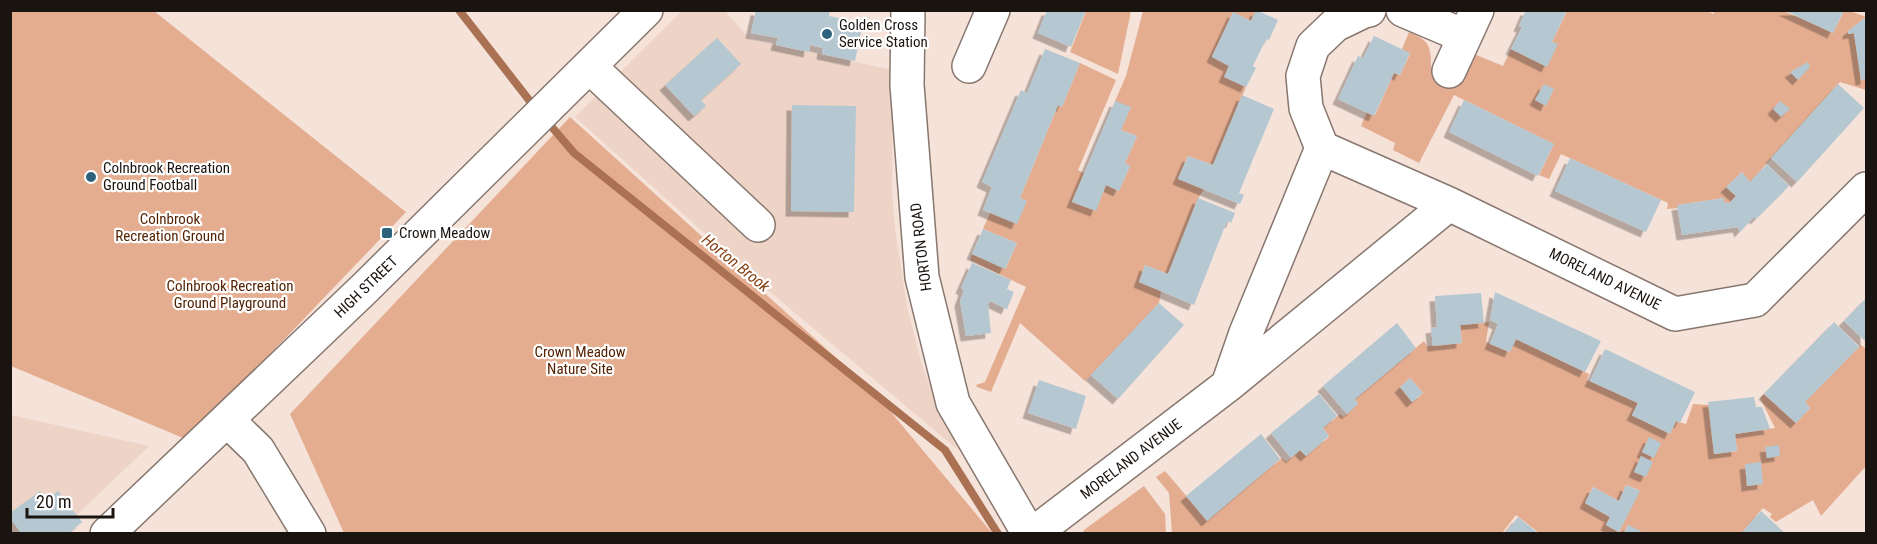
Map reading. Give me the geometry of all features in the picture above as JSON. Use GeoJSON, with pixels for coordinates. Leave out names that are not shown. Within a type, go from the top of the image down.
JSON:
{"type":"FeatureCollection","features":[{"type":"Feature","properties":{"kind":"street","name":"HIGH STREET"},"geometry":{"type":"LineString","coordinates":[[107,534],[528,129],[646,10]]}},
{"type":"Feature","properties":{"kind":"street","name":"HORTON ROAD"},"geometry":{"type":"LineString","coordinates":[[908,10],[907,85],[922,277],[953,403],[1031,534]]}},
{"type":"Feature","properties":{"kind":"street"},"geometry":{"type":"LineString","coordinates":[[969,66],[993,10]]}},
{"type":"Feature","properties":{"kind":"street"},"geometry":{"type":"LineString","coordinates":[[1228,385],[1246,333],[1322,148],[1306,108],[1303,76],[1313,46],[1335,25],[1369,10]]}},
{"type":"Feature","properties":{"kind":"street"},"geometry":{"type":"LineString","coordinates":[[1403,10],[1471,23],[1449,71]]}},
{"type":"Feature","properties":{"kind":"street"},"geometry":{"type":"LineString","coordinates":[[590,67],[758,225]]}},
{"type":"Feature","properties":{"kind":"street","name":"MORELAND AVENUE"},"geometry":{"type":"LineString","coordinates":[[1322,148],[1449,204],[1675,314],[1755,300],[1866,189]]}},
{"type":"Feature","properties":{"kind":"street","name":"MORELAND AVENUE"},"geometry":{"type":"LineString","coordinates":[[1031,534],[1228,385],[1449,204]]}},
{"type":"Feature","properties":{"kind":"street"},"geometry":{"type":"LineString","coordinates":[[228,420],[258,450],[309,534]]}},
{"type":"Feature","properties":{"kind":"shaded area"},"geometry":{"type":"Polygon","coordinates":[[[682,11],[725,11],[751,40],[893,70],[892,192],[895,229],[907,306],[922,365],[958,450],[769,291],[575,117],[682,11]]]}},
{"type":"Feature","properties":{"kind":"shaded area"},"geometry":{"type":"Polygon","coordinates":[[[11,415],[149,446],[58,533],[11,534],[11,415]]]}},
{"type":"Feature","properties":{"kind":"green space"},"geometry":{"type":"Polygon","coordinates":[[[1706,10],[1713,14],[1715,11],[1784,11],[1833,33],[1844,11],[1866,17],[1848,31],[1849,34],[1854,33],[1861,79],[1866,79],[1866,90],[1840,82],[1750,182],[1742,172],[1726,187],[1736,196],[1729,203],[1724,203],[1723,198],[1678,205],[1678,208],[1667,209],[1668,203],[1561,154],[1549,179],[1539,175],[1554,144],[1454,95],[1419,163],[1393,150],[1395,143],[1361,126],[1367,112],[1375,115],[1394,73],[1400,75],[1410,54],[1402,49],[1409,32],[1421,38],[1428,45],[1431,69],[1460,82],[1474,54],[1503,66],[1511,49],[1547,66],[1557,45],[1552,42],[1567,11],[1706,10]]]}},
{"type":"Feature","properties":{"kind":"green space","name":"Colnbrook Recreation Ground"},"geometry":{"type":"Polygon","coordinates":[[[10,11],[154,11],[406,212],[188,440],[11,366],[10,11]]]}},
{"type":"Feature","properties":{"kind":"green space"},"geometry":{"type":"Polygon","coordinates":[[[1086,11],[1131,11],[1118,74],[1070,52],[1086,11]]]}},
{"type":"Feature","properties":{"kind":"green space"},"geometry":{"type":"Polygon","coordinates":[[[1143,11],[1256,11],[1251,21],[1233,13],[1212,56],[1229,66],[1225,77],[1246,87],[1213,165],[1188,156],[1178,178],[1204,189],[1168,274],[1145,265],[1139,282],[1161,291],[1159,303],[1085,381],[1020,323],[991,392],[977,387],[976,385],[985,382],[1026,287],[970,260],[972,254],[1006,268],[1017,243],[983,229],[990,213],[1026,201],[1020,198],[1058,105],[1062,107],[1080,63],[1116,80],[1078,170],[1084,173],[1072,201],[1106,185],[1119,191],[1130,166],[1125,163],[1137,136],[1121,130],[1115,101],[1126,76],[1143,11]]]}},
{"type":"Feature","properties":{"kind":"green space","name":"Crown Meadow Nature Site"},"geometry":{"type":"Polygon","coordinates":[[[570,117],[875,393],[992,533],[344,533],[290,414],[570,117]]]}},
{"type":"Feature","properties":{"kind":"green space"},"geometry":{"type":"Polygon","coordinates":[[[1489,322],[1486,342],[1509,352],[1516,339],[1589,374],[1587,380],[1638,403],[1632,416],[1670,433],[1676,421],[1686,424],[1693,404],[1709,405],[1715,454],[1737,451],[1735,434],[1775,428],[1760,398],[1764,394],[1796,423],[1810,408],[1805,402],[1861,345],[1866,349],[1866,466],[1821,516],[1813,500],[1776,522],[1770,517],[1772,514],[1763,508],[1741,533],[1640,533],[1628,525],[1624,533],[1539,533],[1516,515],[1502,533],[1172,533],[1169,493],[1156,477],[1165,471],[1207,520],[1282,458],[1286,462],[1300,450],[1306,456],[1329,437],[1323,428],[1340,414],[1343,417],[1358,404],[1355,399],[1424,341],[1427,346],[1462,343],[1460,325],[1489,322]],[[1410,378],[1400,387],[1413,402],[1423,393],[1410,378]],[[1626,485],[1619,501],[1593,487],[1585,503],[1610,517],[1606,525],[1619,532],[1639,490],[1626,485]]]}},
{"type":"Feature","properties":{"kind":"green space"},"geometry":{"type":"Polygon","coordinates":[[[1144,486],[1165,514],[1166,533],[1083,533],[1084,530],[1144,486]]]}},
{"type":"Feature","properties":{"kind":"building","name":"Golden Cross Service Station"},"geometry":{"type":"Polygon","coordinates":[[[756,10],[830,10],[829,16],[863,23],[855,61],[822,54],[823,48],[810,45],[809,52],[776,45],[778,38],[751,33],[756,10]]]}},
{"type":"Feature","properties":{"kind":"building"},"geometry":{"type":"Polygon","coordinates":[[[1047,10],[1086,10],[1071,47],[1038,33],[1047,10]]]}},
{"type":"Feature","properties":{"kind":"building"},"geometry":{"type":"Polygon","coordinates":[[[1256,10],[1278,20],[1253,66],[1256,68],[1246,87],[1224,77],[1229,66],[1212,57],[1233,12],[1251,21],[1256,10]]]}},
{"type":"Feature","properties":{"kind":"building"},"geometry":{"type":"Polygon","coordinates":[[[1526,10],[1567,10],[1552,42],[1558,44],[1547,67],[1511,49],[1522,27],[1519,26],[1526,10]]]}},
{"type":"Feature","properties":{"kind":"building"},"geometry":{"type":"Polygon","coordinates":[[[1784,10],[1844,10],[1833,33],[1784,10]]]}},
{"type":"Feature","properties":{"kind":"building"},"geometry":{"type":"Polygon","coordinates":[[[1866,17],[1866,79],[1861,80],[1854,33],[1848,34],[1848,31],[1866,17]]]}},
{"type":"Feature","properties":{"kind":"building"},"geometry":{"type":"Polygon","coordinates":[[[1374,36],[1410,53],[1400,75],[1394,73],[1374,116],[1338,99],[1358,56],[1363,58],[1374,36]]]}},
{"type":"Feature","properties":{"kind":"building"},"geometry":{"type":"Polygon","coordinates":[[[717,38],[741,64],[701,100],[706,106],[694,116],[665,85],[717,38]]]}},
{"type":"Feature","properties":{"kind":"building"},"geometry":{"type":"Polygon","coordinates":[[[1045,49],[1080,63],[1062,107],[1058,105],[1020,198],[1027,201],[1017,224],[983,210],[992,187],[982,182],[1021,90],[1027,93],[1045,49]]]}},
{"type":"Feature","properties":{"kind":"building"},"geometry":{"type":"Polygon","coordinates":[[[1808,62],[1810,67],[1798,80],[1790,72],[1808,62]]]}},
{"type":"Feature","properties":{"kind":"building"},"geometry":{"type":"Polygon","coordinates":[[[1544,84],[1554,89],[1546,106],[1535,100],[1544,84]]]}},
{"type":"Feature","properties":{"kind":"building"},"geometry":{"type":"Polygon","coordinates":[[[1838,84],[1864,108],[1797,182],[1771,158],[1838,84]]]}},
{"type":"Feature","properties":{"kind":"building"},"geometry":{"type":"Polygon","coordinates":[[[1242,95],[1274,109],[1239,193],[1244,195],[1240,204],[1178,179],[1188,156],[1213,165],[1242,95]]]}},
{"type":"Feature","properties":{"kind":"building"},"geometry":{"type":"Polygon","coordinates":[[[1464,100],[1554,144],[1538,176],[1449,132],[1464,100]]]}},
{"type":"Feature","properties":{"kind":"building"},"geometry":{"type":"Polygon","coordinates":[[[1115,101],[1131,107],[1121,130],[1137,136],[1125,163],[1130,166],[1119,191],[1106,185],[1096,211],[1072,202],[1115,101]]]}},
{"type":"Feature","properties":{"kind":"building"},"geometry":{"type":"Polygon","coordinates":[[[1780,101],[1790,109],[1781,117],[1773,109],[1780,101]]]}},
{"type":"Feature","properties":{"kind":"building"},"geometry":{"type":"Polygon","coordinates":[[[792,105],[856,106],[854,212],[791,211],[792,105]]]}},
{"type":"Feature","properties":{"kind":"building"},"geometry":{"type":"Polygon","coordinates":[[[1570,158],[1661,200],[1646,232],[1555,191],[1570,158]]]}},
{"type":"Feature","properties":{"kind":"building"},"geometry":{"type":"Polygon","coordinates":[[[1767,164],[1789,186],[1756,219],[1754,217],[1740,232],[1738,227],[1682,235],[1677,205],[1724,198],[1724,203],[1729,204],[1736,196],[1726,187],[1742,172],[1750,182],[1767,164]]]}},
{"type":"Feature","properties":{"kind":"building"},"geometry":{"type":"Polygon","coordinates":[[[1198,198],[1235,213],[1231,223],[1227,221],[1194,305],[1139,282],[1145,265],[1168,274],[1198,198]]]}},
{"type":"Feature","properties":{"kind":"building"},"geometry":{"type":"Polygon","coordinates":[[[983,229],[1017,243],[1005,269],[972,254],[983,229]]]}},
{"type":"Feature","properties":{"kind":"building"},"geometry":{"type":"Polygon","coordinates":[[[972,263],[1011,280],[1007,289],[1014,292],[1007,309],[990,301],[988,304],[991,333],[966,336],[960,301],[964,290],[961,288],[972,263]]]}},
{"type":"Feature","properties":{"kind":"building"},"geometry":{"type":"Polygon","coordinates":[[[1495,292],[1601,341],[1585,372],[1516,339],[1510,352],[1490,344],[1498,324],[1490,320],[1495,292]]]}},
{"type":"Feature","properties":{"kind":"building"},"geometry":{"type":"Polygon","coordinates":[[[1481,293],[1484,323],[1460,325],[1462,343],[1433,346],[1431,328],[1437,327],[1435,296],[1481,293]]]}},
{"type":"Feature","properties":{"kind":"building"},"geometry":{"type":"Polygon","coordinates":[[[1866,298],[1866,342],[1844,321],[1866,298]]]}},
{"type":"Feature","properties":{"kind":"building"},"geometry":{"type":"Polygon","coordinates":[[[1159,303],[1184,325],[1118,399],[1091,375],[1159,303]]]}},
{"type":"Feature","properties":{"kind":"building"},"geometry":{"type":"Polygon","coordinates":[[[1834,322],[1859,347],[1805,402],[1810,408],[1796,423],[1764,394],[1834,322]]]}},
{"type":"Feature","properties":{"kind":"building"},"geometry":{"type":"Polygon","coordinates":[[[1397,323],[1416,348],[1355,399],[1358,404],[1347,414],[1323,386],[1397,323]]]}},
{"type":"Feature","properties":{"kind":"building"},"geometry":{"type":"Polygon","coordinates":[[[1605,349],[1695,392],[1680,423],[1676,421],[1670,434],[1632,415],[1638,403],[1590,381],[1605,349]]]}},
{"type":"Feature","properties":{"kind":"building"},"geometry":{"type":"Polygon","coordinates":[[[1410,378],[1423,393],[1412,402],[1400,387],[1410,378]]]}},
{"type":"Feature","properties":{"kind":"building"},"geometry":{"type":"Polygon","coordinates":[[[1039,380],[1086,396],[1076,429],[1028,413],[1039,380]]]}},
{"type":"Feature","properties":{"kind":"building"},"geometry":{"type":"Polygon","coordinates":[[[1319,394],[1337,416],[1323,428],[1329,436],[1306,456],[1300,450],[1291,458],[1271,433],[1319,394]]]}},
{"type":"Feature","properties":{"kind":"building"},"geometry":{"type":"Polygon","coordinates":[[[1754,397],[1756,407],[1762,407],[1770,429],[1735,434],[1737,451],[1714,454],[1708,402],[1754,397]]]}},
{"type":"Feature","properties":{"kind":"building"},"geometry":{"type":"Polygon","coordinates":[[[1261,434],[1280,459],[1207,521],[1186,496],[1261,434]]]}},
{"type":"Feature","properties":{"kind":"building"},"geometry":{"type":"Polygon","coordinates":[[[1649,437],[1661,443],[1654,458],[1642,452],[1649,437]]]}},
{"type":"Feature","properties":{"kind":"building"},"geometry":{"type":"Polygon","coordinates":[[[1779,445],[1780,456],[1767,458],[1765,447],[1779,445]]]}},
{"type":"Feature","properties":{"kind":"building"},"geometry":{"type":"Polygon","coordinates":[[[1641,456],[1653,462],[1646,477],[1634,472],[1641,456]]]}},
{"type":"Feature","properties":{"kind":"building"},"geometry":{"type":"Polygon","coordinates":[[[1761,462],[1763,484],[1747,486],[1745,464],[1761,462]]]}},
{"type":"Feature","properties":{"kind":"building"},"geometry":{"type":"Polygon","coordinates":[[[1626,485],[1640,491],[1619,532],[1606,525],[1610,517],[1585,503],[1593,487],[1619,501],[1626,485]]]}},
{"type":"Feature","properties":{"kind":"building"},"geometry":{"type":"Polygon","coordinates":[[[40,491],[46,499],[58,491],[82,522],[68,534],[22,534],[10,518],[10,513],[40,491]]]}},
{"type":"Feature","properties":{"kind":"building"},"geometry":{"type":"Polygon","coordinates":[[[1761,511],[1786,534],[1741,534],[1761,511]]]}},
{"type":"Feature","properties":{"kind":"building"},"geometry":{"type":"Polygon","coordinates":[[[1518,517],[1539,534],[1505,534],[1518,517]]]}},
{"type":"Feature","properties":{"kind":"building"},"geometry":{"type":"Polygon","coordinates":[[[1628,525],[1641,531],[1640,534],[1624,534],[1628,525]]]}},
{"type":"Feature","properties":{"kind":"waterway","name":"Horton Brook"},"geometry":{"type":"LineString","coordinates":[[459,10],[536,109]]}},
{"type":"Feature","properties":{"kind":"waterway","name":"Horton Brook"},"geometry":{"type":"LineString","coordinates":[[545,119],[574,153],[945,450],[998,534]]}},
{"type":"Feature","properties":{"kind":"place","name":"Golden Cross Service Station"},"geometry":{"type":"Point","coordinates":[827,34]}},
{"type":"Feature","properties":{"kind":"place","name":"Colnbrook Recreation Ground Football"},"geometry":{"type":"Point","coordinates":[91,177]}},
{"type":"Feature","properties":{"kind":"place","name":"Crown Meadow"},"geometry":{"type":"Point","coordinates":[387,233]}},
{"type":"Feature","properties":{"kind":"park label","name":"Colnbrook Recreation Ground Playground"},"geometry":{"type":"Point","coordinates":[230,294]}}]}
